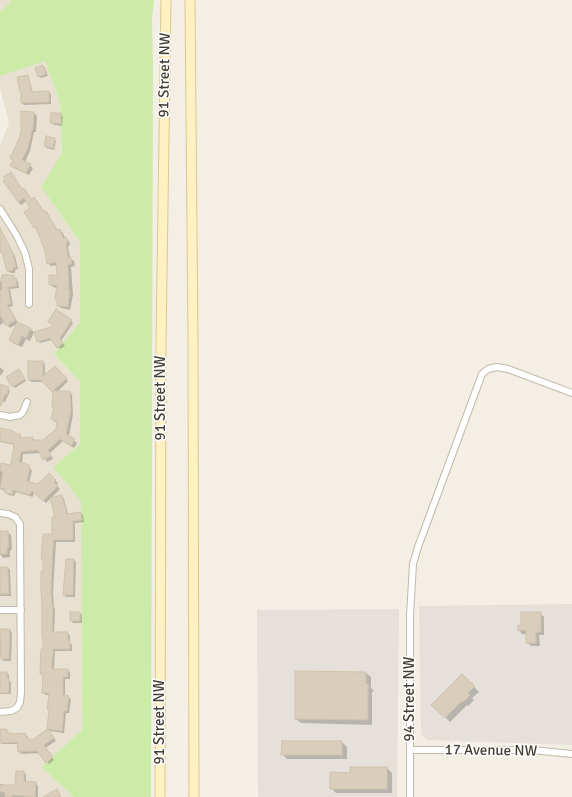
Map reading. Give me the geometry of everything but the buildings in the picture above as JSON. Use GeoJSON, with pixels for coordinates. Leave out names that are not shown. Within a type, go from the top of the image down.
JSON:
{"type":"FeatureCollection","features":[{"type":"Feature","properties":{"kind":"main road","name":"91 Street NW"},"geometry":{"type":"LineString","coordinates":[[160,797],[161,344],[166,0]]}},
{"type":"Feature","properties":{"kind":"main road","name":"91 Street NW"},"geometry":{"type":"LineString","coordinates":[[190,0],[193,334],[194,797]]}},
{"type":"Feature","properties":{"kind":"street"},"geometry":{"type":"LineString","coordinates":[[0,209],[17,236],[25,253],[29,269],[29,304]]}},
{"type":"Feature","properties":{"kind":"street","name":"94 Street NW"},"geometry":{"type":"LineString","coordinates":[[410,797],[411,601],[413,564],[482,374],[488,370],[498,367],[508,369],[572,393]]}},
{"type":"Feature","properties":{"kind":"street"},"geometry":{"type":"LineString","coordinates":[[0,414],[10,417],[20,415],[23,412],[27,402]]}},
{"type":"Feature","properties":{"kind":"street"},"geometry":{"type":"LineString","coordinates":[[0,513],[11,515],[18,519],[20,527],[21,610],[20,702],[17,708],[11,711],[0,712]]}},
{"type":"Feature","properties":{"kind":"street"},"geometry":{"type":"LineString","coordinates":[[0,610],[21,610]]}},
{"type":"Feature","properties":{"kind":"street","name":"17 Avenue NW"},"geometry":{"type":"LineString","coordinates":[[410,750],[532,750],[572,754]]}},
{"type":"Feature","properties":{"kind":"shaded area"},"geometry":{"type":"Polygon","coordinates":[[[0,0],[9,0],[11,2],[0,12],[0,0]]]}},
{"type":"Feature","properties":{"kind":"shaded area"},"geometry":{"type":"Polygon","coordinates":[[[45,61],[60,103],[62,153],[41,187],[80,242],[80,322],[54,354],[80,382],[80,444],[53,467],[81,500],[82,730],[41,767],[74,797],[0,797],[0,145],[9,123],[0,88],[0,76],[45,61]]]}},
{"type":"Feature","properties":{"kind":"shaded area"},"geometry":{"type":"Polygon","coordinates":[[[572,604],[572,745],[427,740],[421,734],[419,606],[572,604]]]}},
{"type":"Feature","properties":{"kind":"shaded area"},"geometry":{"type":"Polygon","coordinates":[[[399,609],[397,797],[258,797],[257,610],[399,609]]]}},
{"type":"Feature","properties":{"kind":"green space"},"geometry":{"type":"Polygon","coordinates":[[[9,0],[154,0],[152,19],[151,797],[74,797],[41,767],[82,730],[81,501],[53,467],[80,444],[80,382],[54,354],[80,322],[80,242],[41,187],[62,153],[60,103],[45,61],[0,76],[0,12],[11,2],[9,0]]]}}]}
